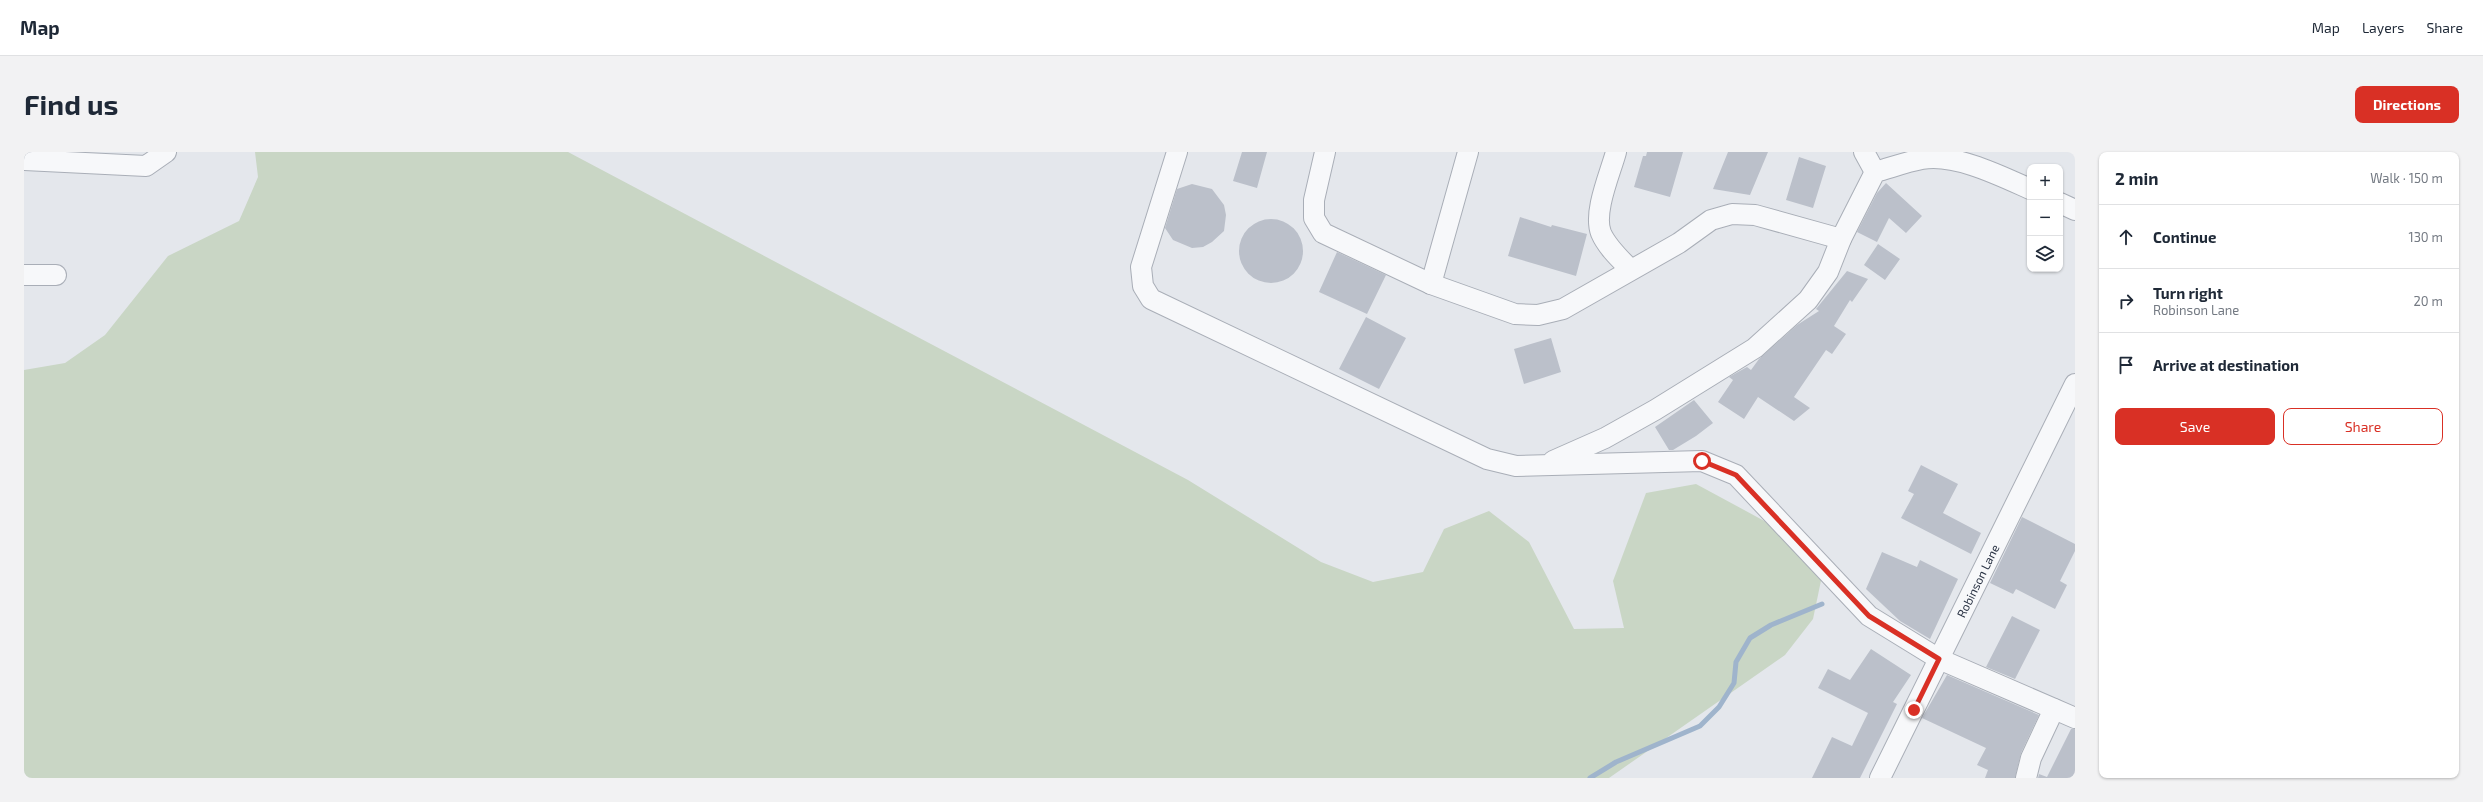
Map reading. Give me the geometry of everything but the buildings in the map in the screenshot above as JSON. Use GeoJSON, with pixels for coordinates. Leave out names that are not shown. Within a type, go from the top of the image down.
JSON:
{"type":"FeatureCollection","features":[{"type":"Feature","properties":{"kind":"street"},"geometry":{"type":"LineString","coordinates":[[24,160],[146,166],[166,152]]}},
{"type":"Feature","properties":{"kind":"street"},"geometry":{"type":"LineString","coordinates":[[1177,152],[1142,267],[1143,286],[1151,299],[1487,459],[1516,466],[1702,461],[1736,475],[1869,616],[1939,659],[2075,718]]}},
{"type":"Feature","properties":{"kind":"street"},"geometry":{"type":"LineString","coordinates":[[1325,152],[1314,200],[1314,218],[1323,233],[1431,284],[1515,314],[1538,315],[1563,309],[1630,269],[1679,243],[1711,220],[1732,214],[1755,215],[1841,239]]}},
{"type":"Feature","properties":{"kind":"street"},"geometry":{"type":"LineString","coordinates":[[1431,284],[1468,152]]}},
{"type":"Feature","properties":{"kind":"street"},"geometry":{"type":"LineString","coordinates":[[1616,152],[1599,212],[1599,223],[1602,234],[1612,250],[1630,269]]}},
{"type":"Feature","properties":{"kind":"street"},"geometry":{"type":"LineString","coordinates":[[1864,152],[1875,172]]}},
{"type":"Feature","properties":{"kind":"street"},"geometry":{"type":"LineString","coordinates":[[1546,464],[1605,438],[1655,410],[1755,348],[1808,300],[1828,272],[1841,239],[1875,172],[1923,155],[1983,168],[2027,188]]}},
{"type":"Feature","properties":{"kind":"street"},"geometry":{"type":"LineString","coordinates":[[2063,204],[2075,210]]}},
{"type":"Feature","properties":{"kind":"street"},"geometry":{"type":"LineString","coordinates":[[24,276],[56,275]]}},
{"type":"Feature","properties":{"kind":"street","name":"Robinson Lane"},"geometry":{"type":"LineString","coordinates":[[1880,778],[2075,384]]}},
{"type":"Feature","properties":{"kind":"street"},"geometry":{"type":"LineString","coordinates":[[2026,778],[2031,758],[2054,709]]}},
{"type":"Feature","properties":{"kind":"green space"},"geometry":{"type":"Polygon","coordinates":[[[255,152],[568,152],[1188,480],[1321,562],[1373,582],[1423,572],[1444,529],[1489,511],[1529,542],[1574,629],[1624,628],[1613,581],[1646,493],[1696,484],[1783,531],[1823,571],[1813,619],[1785,655],[1609,778],[24,778],[24,370],[65,363],[105,335],[168,256],[239,221],[258,177],[255,152]]]}},
{"type":"Feature","properties":{"kind":"waterway"},"geometry":{"type":"LineString","coordinates":[[1590,778],[1616,762],[1700,726],[1719,707],[1734,683],[1736,662],[1750,638],[1771,625],[1822,604]]}},
{"type":"Feature","properties":{"kind":"route"},"geometry":{"type":"LineString","coordinates":[[1702,461],[1736,475],[1869,616],[1939,659],[1914,710]]}}]}
